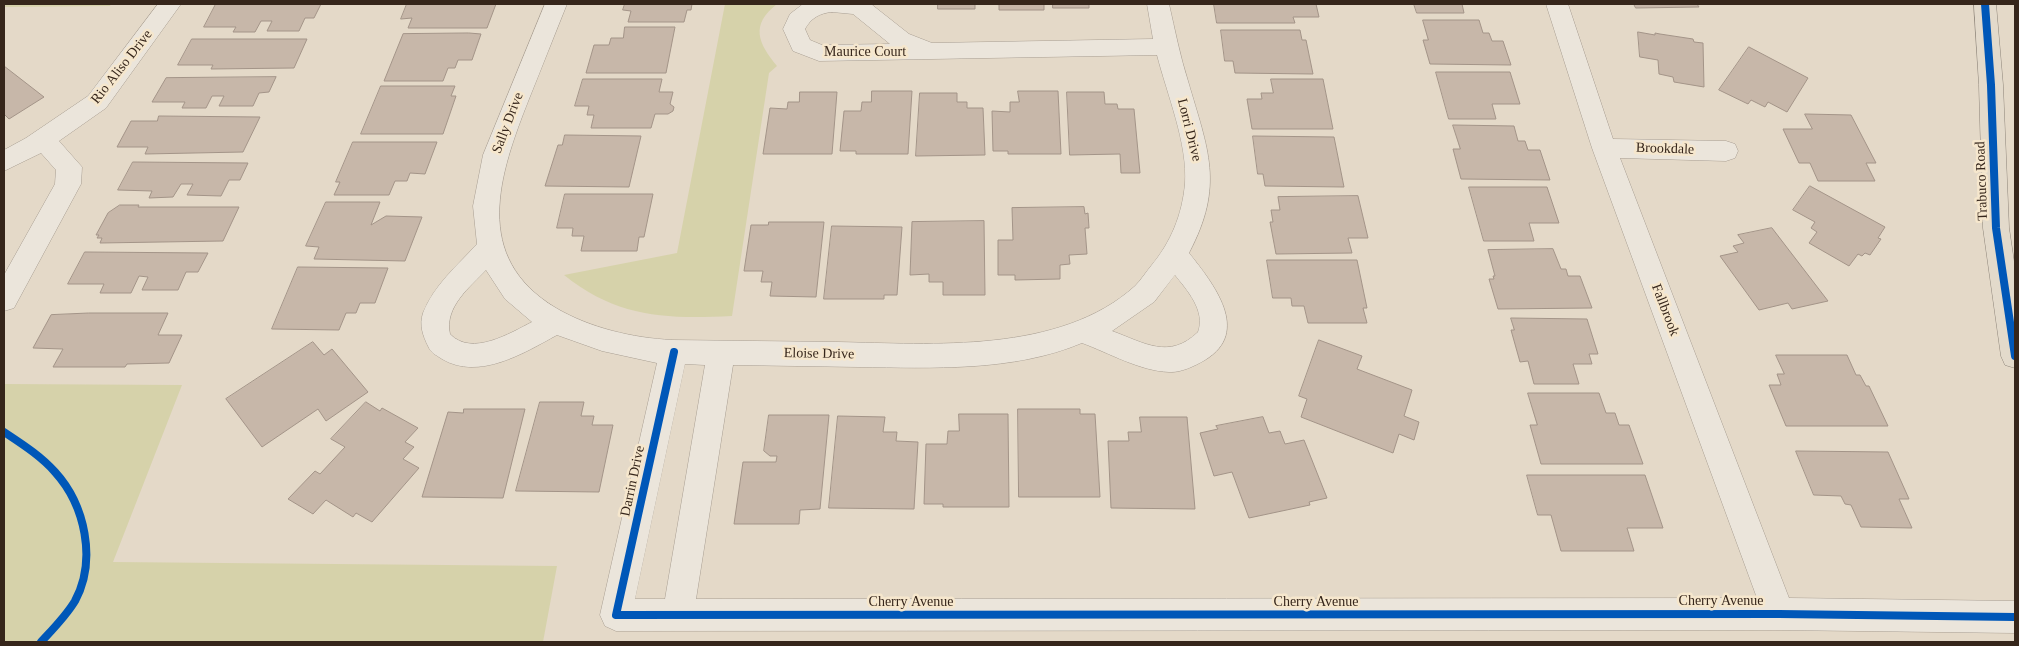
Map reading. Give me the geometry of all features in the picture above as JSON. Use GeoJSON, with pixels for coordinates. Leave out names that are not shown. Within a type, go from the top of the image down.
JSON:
{"type":"FeatureCollection","features":[{"type":"Feature","properties":{"kind":"main road","name":"Trabuco Road"},"geometry":{"type":"LineString","coordinates":[[1985,4],[1991,85],[1996,228],[2015,356]]}},
{"type":"Feature","properties":{"kind":"street","name":"Rio Aliso Drive"},"geometry":{"type":"LineString","coordinates":[[4,161],[43,140],[97,102],[170,4]]}},
{"type":"Feature","properties":{"kind":"street","name":"Sally Drive"},"geometry":{"type":"LineString","coordinates":[[516,292],[500,273],[490,248],[486,223],[486,197],[495,152],[556,4]]}},
{"type":"Feature","properties":{"kind":"street","name":"Maurice Court"},"geometry":{"type":"LineString","coordinates":[[930,51],[901,40],[862,8],[854,6],[824,4],[812,8],[796,21],[794,29],[801,45],[819,53],[1166,47]]}},
{"type":"Feature","properties":{"kind":"street","name":"Lorri Drive"},"geometry":{"type":"LineString","coordinates":[[1134,302],[1153,284],[1175,255],[1191,220],[1198,194],[1199,174],[1197,156],[1166,47],[1158,4]]}},
{"type":"Feature","properties":{"kind":"street","name":"Fallbrook"},"geometry":{"type":"LineString","coordinates":[[1557,4],[1604,148],[1779,614]]}},
{"type":"Feature","properties":{"kind":"street"},"geometry":{"type":"LineString","coordinates":[[4,300],[68,184],[69,167],[43,140]]}},
{"type":"Feature","properties":{"kind":"street","name":"Brookdale"},"geometry":{"type":"LineString","coordinates":[[1604,148],[1726,151]]}},
{"type":"Feature","properties":{"kind":"street"},"geometry":{"type":"LineString","coordinates":[[490,248],[444,299],[436,314],[435,328],[440,342],[459,354],[472,356],[497,350],[557,322]]}},
{"type":"Feature","properties":{"kind":"street"},"geometry":{"type":"LineString","coordinates":[[1083,332],[1168,360],[1191,354],[1203,346],[1212,334],[1215,320],[1212,307],[1175,255]]}},
{"type":"Feature","properties":{"kind":"street","name":"Eloise Drive"},"geometry":{"type":"LineString","coordinates":[[516,292],[536,310],[557,322],[619,344],[650,351],[674,352],[944,355],[1014,349],[1050,342],[1083,332],[1134,302]]}},
{"type":"Feature","properties":{"kind":"street","name":"Darrin Drive"},"geometry":{"type":"LineString","coordinates":[[616,615],[674,352]]}},
{"type":"Feature","properties":{"kind":"street"},"geometry":{"type":"LineString","coordinates":[[678,615],[721,352]]}},
{"type":"Feature","properties":{"kind":"street","name":"Cherry Avenue"},"geometry":{"type":"LineString","coordinates":[[616,615],[1779,614],[2015,617]]}},
{"type":"Feature","properties":{"kind":"shaded area"},"geometry":{"type":"Polygon","coordinates":[[[4,4],[111,4],[110,6],[4,7],[4,4]]]}},
{"type":"Feature","properties":{"kind":"shaded area"},"geometry":{"type":"Polygon","coordinates":[[[725,4],[777,4],[768,12],[760,27],[765,50],[777,66],[769,73],[732,316],[664,316],[623,308],[584,289],[564,275],[677,253],[725,4]]]}},
{"type":"Feature","properties":{"kind":"shaded area"},"geometry":{"type":"Polygon","coordinates":[[[4,384],[182,385],[113,562],[557,566],[543,642],[4,642],[4,384]]]}},
{"type":"Feature","properties":{"kind":"building"},"geometry":{"type":"Polygon","coordinates":[[[216,4],[321,4],[314,18],[305,18],[299,31],[267,31],[272,21],[261,21],[255,32],[233,32],[236,27],[204,27],[216,4]]]}},
{"type":"Feature","properties":{"kind":"building"},"geometry":{"type":"Polygon","coordinates":[[[407,4],[496,4],[487,28],[408,28],[412,18],[401,19],[407,4]]]}},
{"type":"Feature","properties":{"kind":"building"},"geometry":{"type":"Polygon","coordinates":[[[625,4],[692,4],[691,10],[687,10],[684,22],[628,22],[631,11],[623,10],[625,4]]]}},
{"type":"Feature","properties":{"kind":"building"},"geometry":{"type":"Polygon","coordinates":[[[938,4],[975,4],[975,9],[938,9],[938,4]]]}},
{"type":"Feature","properties":{"kind":"building"},"geometry":{"type":"Polygon","coordinates":[[[984,4],[1044,4],[1044,10],[999,10],[999,5],[984,4]]]}},
{"type":"Feature","properties":{"kind":"building"},"geometry":{"type":"Polygon","coordinates":[[[1053,4],[1089,4],[1089,8],[1053,8],[1053,4]]]}},
{"type":"Feature","properties":{"kind":"building"},"geometry":{"type":"Polygon","coordinates":[[[1214,4],[1316,4],[1319,17],[1293,17],[1295,23],[1217,23],[1214,4]]]}},
{"type":"Feature","properties":{"kind":"building"},"geometry":{"type":"Polygon","coordinates":[[[1414,4],[1462,4],[1464,13],[1417,13],[1414,4]]]}},
{"type":"Feature","properties":{"kind":"building"},"geometry":{"type":"Polygon","coordinates":[[[1634,4],[1697,4],[1699,7],[1636,8],[1634,4]]]}},
{"type":"Feature","properties":{"kind":"building"},"geometry":{"type":"Polygon","coordinates":[[[1423,20],[1479,20],[1483,33],[1489,33],[1492,41],[1503,41],[1511,65],[1430,64],[1423,40],[1428,40],[1423,20]]]}},
{"type":"Feature","properties":{"kind":"building"},"geometry":{"type":"Polygon","coordinates":[[[625,27],[675,27],[666,73],[586,73],[594,45],[609,45],[611,38],[623,38],[625,27]]]}},
{"type":"Feature","properties":{"kind":"building"},"geometry":{"type":"Polygon","coordinates":[[[1221,30],[1300,30],[1302,40],[1306,40],[1313,74],[1235,73],[1233,61],[1225,61],[1221,30]]]}},
{"type":"Feature","properties":{"kind":"building"},"geometry":{"type":"Polygon","coordinates":[[[1638,32],[1693,39],[1694,42],[1703,43],[1704,87],[1674,82],[1673,77],[1659,74],[1658,60],[1640,57],[1638,32]]]}},
{"type":"Feature","properties":{"kind":"building"},"geometry":{"type":"Polygon","coordinates":[[[403,34],[481,34],[472,60],[458,60],[455,68],[448,68],[443,81],[384,81],[403,34]]]}},
{"type":"Feature","properties":{"kind":"building"},"geometry":{"type":"Polygon","coordinates":[[[192,39],[307,39],[294,68],[211,69],[213,65],[178,65],[192,39]]]}},
{"type":"Feature","properties":{"kind":"building"},"geometry":{"type":"Polygon","coordinates":[[[1749,47],[1808,78],[1787,112],[1768,102],[1765,107],[1751,100],[1748,104],[1719,90],[1749,47]]]}},
{"type":"Feature","properties":{"kind":"building"},"geometry":{"type":"Polygon","coordinates":[[[4,66],[44,97],[9,119],[4,114],[4,66]]]}},
{"type":"Feature","properties":{"kind":"building"},"geometry":{"type":"Polygon","coordinates":[[[1436,72],[1510,72],[1520,104],[1492,104],[1496,119],[1449,119],[1436,72]]]}},
{"type":"Feature","properties":{"kind":"building"},"geometry":{"type":"Polygon","coordinates":[[[276,77],[269,92],[259,93],[253,106],[219,106],[224,96],[212,96],[206,108],[182,108],[185,102],[152,102],[166,78],[276,77]]]}},
{"type":"Feature","properties":{"kind":"building"},"geometry":{"type":"Polygon","coordinates":[[[583,79],[662,79],[659,92],[673,92],[670,104],[674,107],[673,111],[668,114],[655,114],[651,128],[591,128],[594,115],[587,115],[589,106],[575,106],[583,79]]]}},
{"type":"Feature","properties":{"kind":"building"},"geometry":{"type":"Polygon","coordinates":[[[1271,79],[1323,79],[1333,129],[1252,129],[1247,99],[1262,99],[1261,93],[1273,93],[1271,79]]]}},
{"type":"Feature","properties":{"kind":"building"},"geometry":{"type":"Polygon","coordinates":[[[381,86],[455,86],[451,96],[456,96],[443,134],[361,134],[381,86]]]}},
{"type":"Feature","properties":{"kind":"building"},"geometry":{"type":"Polygon","coordinates":[[[872,91],[912,91],[908,154],[856,154],[856,151],[840,151],[844,111],[861,111],[862,102],[871,102],[872,91]]]}},
{"type":"Feature","properties":{"kind":"building"},"geometry":{"type":"Polygon","coordinates":[[[1018,91],[1058,91],[1061,154],[1008,154],[1008,151],[993,151],[992,111],[1010,112],[1010,102],[1019,102],[1018,91]]]}},
{"type":"Feature","properties":{"kind":"building"},"geometry":{"type":"Polygon","coordinates":[[[800,92],[837,92],[832,154],[763,154],[770,108],[787,109],[788,102],[799,102],[800,92]]]}},
{"type":"Feature","properties":{"kind":"building"},"geometry":{"type":"Polygon","coordinates":[[[1067,92],[1104,92],[1105,104],[1117,104],[1118,109],[1134,109],[1140,173],[1121,173],[1120,154],[1070,155],[1067,92]]]}},
{"type":"Feature","properties":{"kind":"building"},"geometry":{"type":"Polygon","coordinates":[[[920,93],[957,93],[957,102],[967,102],[967,108],[983,108],[985,155],[916,156],[920,93]]]}},
{"type":"Feature","properties":{"kind":"building"},"geometry":{"type":"Polygon","coordinates":[[[1805,114],[1851,115],[1876,163],[1866,163],[1875,181],[1818,181],[1810,163],[1799,163],[1783,129],[1812,129],[1805,114]]]}},
{"type":"Feature","properties":{"kind":"building"},"geometry":{"type":"Polygon","coordinates":[[[159,116],[260,117],[243,152],[145,154],[148,147],[117,147],[131,121],[157,121],[159,116]]]}},
{"type":"Feature","properties":{"kind":"building"},"geometry":{"type":"Polygon","coordinates":[[[1453,125],[1514,126],[1518,141],[1525,141],[1528,150],[1540,150],[1550,180],[1461,179],[1453,149],[1460,149],[1453,125]]]}},
{"type":"Feature","properties":{"kind":"building"},"geometry":{"type":"Polygon","coordinates":[[[565,135],[641,136],[629,187],[545,186],[558,145],[562,145],[565,135]]]}},
{"type":"Feature","properties":{"kind":"building"},"geometry":{"type":"Polygon","coordinates":[[[1253,136],[1334,137],[1344,187],[1265,186],[1263,174],[1258,174],[1253,136]]]}},
{"type":"Feature","properties":{"kind":"building"},"geometry":{"type":"Polygon","coordinates":[[[353,142],[437,142],[425,174],[410,173],[407,181],[395,181],[389,195],[334,195],[340,182],[336,182],[353,142]]]}},
{"type":"Feature","properties":{"kind":"building"},"geometry":{"type":"Polygon","coordinates":[[[133,162],[248,163],[240,180],[229,180],[221,196],[187,195],[193,184],[181,184],[173,197],[149,198],[152,191],[118,190],[133,162]]]}},
{"type":"Feature","properties":{"kind":"building"},"geometry":{"type":"Polygon","coordinates":[[[1810,186],[1885,227],[1878,238],[1881,239],[1870,255],[1865,253],[1862,256],[1858,254],[1849,266],[1809,243],[1817,232],[1811,228],[1815,222],[1793,210],[1810,186]]]}},
{"type":"Feature","properties":{"kind":"building"},"geometry":{"type":"Polygon","coordinates":[[[1469,187],[1547,187],[1559,223],[1529,223],[1534,241],[1484,241],[1469,187]]]}},
{"type":"Feature","properties":{"kind":"building"},"geometry":{"type":"Polygon","coordinates":[[[565,194],[653,194],[644,237],[639,237],[637,251],[581,251],[584,236],[572,236],[573,228],[557,228],[565,194]]]}},
{"type":"Feature","properties":{"kind":"building"},"geometry":{"type":"Polygon","coordinates":[[[1358,196],[1368,238],[1348,238],[1352,253],[1276,254],[1270,222],[1273,222],[1271,210],[1280,210],[1278,197],[1358,196]]]}},
{"type":"Feature","properties":{"kind":"building"},"geometry":{"type":"Polygon","coordinates":[[[326,202],[380,202],[371,225],[386,216],[422,217],[405,261],[314,259],[319,247],[306,246],[326,202]]]}},
{"type":"Feature","properties":{"kind":"building"},"geometry":{"type":"Polygon","coordinates":[[[120,205],[139,205],[138,207],[239,207],[223,241],[100,243],[102,238],[97,238],[99,235],[96,235],[108,213],[120,205]]]}},
{"type":"Feature","properties":{"kind":"building"},"geometry":{"type":"Polygon","coordinates":[[[1084,207],[1085,214],[1088,213],[1089,228],[1085,228],[1087,254],[1069,255],[1070,264],[1060,265],[1060,279],[1015,280],[1015,275],[998,275],[998,240],[1013,240],[1012,208],[1084,207]]]}},
{"type":"Feature","properties":{"kind":"building"},"geometry":{"type":"Polygon","coordinates":[[[984,221],[985,295],[943,295],[943,282],[929,282],[929,274],[910,275],[912,222],[984,221]]]}},
{"type":"Feature","properties":{"kind":"building"},"geometry":{"type":"Polygon","coordinates":[[[769,222],[824,222],[816,297],[770,296],[772,282],[761,282],[763,271],[744,271],[751,225],[768,225],[769,222]]]}},
{"type":"Feature","properties":{"kind":"building"},"geometry":{"type":"Polygon","coordinates":[[[832,226],[902,227],[897,295],[884,295],[884,299],[824,299],[832,226]]]}},
{"type":"Feature","properties":{"kind":"building"},"geometry":{"type":"Polygon","coordinates":[[[1772,228],[1828,301],[1792,309],[1788,303],[1759,310],[1720,256],[1738,252],[1733,246],[1744,243],[1738,235],[1772,228]]]}},
{"type":"Feature","properties":{"kind":"building"},"geometry":{"type":"Polygon","coordinates":[[[1553,249],[1561,269],[1566,269],[1568,276],[1580,276],[1592,308],[1498,309],[1489,279],[1494,279],[1493,276],[1495,276],[1488,250],[1553,249]]]}},
{"type":"Feature","properties":{"kind":"building"},"geometry":{"type":"Polygon","coordinates":[[[85,252],[208,253],[198,272],[186,272],[178,290],[142,290],[148,277],[139,276],[131,293],[100,293],[104,284],[68,284],[85,252]]]}},
{"type":"Feature","properties":{"kind":"building"},"geometry":{"type":"Polygon","coordinates":[[[1267,260],[1357,260],[1367,308],[1363,308],[1367,323],[1308,323],[1304,306],[1292,306],[1291,298],[1273,298],[1267,260]]]}},
{"type":"Feature","properties":{"kind":"building"},"geometry":{"type":"Polygon","coordinates":[[[298,267],[388,268],[375,303],[360,303],[356,313],[346,313],[339,330],[272,329],[298,267]]]}},
{"type":"Feature","properties":{"kind":"building"},"geometry":{"type":"Polygon","coordinates":[[[168,313],[158,335],[182,335],[169,363],[127,364],[125,367],[53,367],[63,349],[33,348],[51,315],[168,313]]]}},
{"type":"Feature","properties":{"kind":"building"},"geometry":{"type":"Polygon","coordinates":[[[1511,318],[1587,319],[1598,354],[1589,354],[1592,364],[1573,364],[1579,384],[1534,384],[1528,361],[1520,362],[1511,330],[1514,330],[1511,318]]]}},
{"type":"Feature","properties":{"kind":"building"},"geometry":{"type":"Polygon","coordinates":[[[1319,340],[1362,356],[1357,369],[1412,390],[1404,416],[1419,422],[1414,440],[1399,434],[1393,453],[1301,417],[1307,399],[1299,396],[1319,340]]]}},
{"type":"Feature","properties":{"kind":"building"},"geometry":{"type":"Polygon","coordinates":[[[313,342],[324,355],[332,349],[368,392],[326,421],[318,409],[262,447],[226,399],[313,342]]]}},
{"type":"Feature","properties":{"kind":"building"},"geometry":{"type":"Polygon","coordinates":[[[1776,355],[1847,355],[1856,375],[1860,375],[1866,386],[1869,386],[1888,426],[1786,426],[1769,385],[1781,385],[1777,374],[1784,374],[1776,355]]]}},
{"type":"Feature","properties":{"kind":"building"},"geometry":{"type":"Polygon","coordinates":[[[1528,393],[1599,393],[1606,413],[1615,413],[1619,425],[1629,425],[1643,464],[1541,464],[1530,425],[1537,425],[1528,393]]]}},
{"type":"Feature","properties":{"kind":"building"},"geometry":{"type":"Polygon","coordinates":[[[366,402],[380,411],[382,408],[418,428],[405,442],[414,447],[403,459],[419,468],[372,522],[356,513],[353,517],[326,500],[313,514],[288,499],[315,471],[320,474],[345,447],[331,439],[366,402]]]}},
{"type":"Feature","properties":{"kind":"building"},"geometry":{"type":"Polygon","coordinates":[[[540,402],[584,402],[581,416],[594,416],[592,425],[613,425],[599,492],[516,491],[540,402]]]}},
{"type":"Feature","properties":{"kind":"building"},"geometry":{"type":"Polygon","coordinates":[[[464,409],[525,409],[503,498],[422,497],[448,412],[463,413],[464,409]]]}},
{"type":"Feature","properties":{"kind":"building"},"geometry":{"type":"Polygon","coordinates":[[[1018,409],[1080,409],[1080,414],[1095,414],[1100,497],[1019,497],[1018,409]]]}},
{"type":"Feature","properties":{"kind":"building"},"geometry":{"type":"Polygon","coordinates":[[[959,414],[1008,414],[1009,507],[943,507],[943,504],[924,504],[926,444],[947,444],[948,431],[959,431],[959,414]]]}},
{"type":"Feature","properties":{"kind":"building"},"geometry":{"type":"Polygon","coordinates":[[[769,415],[829,415],[820,509],[800,510],[799,524],[734,524],[743,462],[776,462],[777,456],[770,456],[764,451],[769,415]]]}},
{"type":"Feature","properties":{"kind":"building"},"geometry":{"type":"Polygon","coordinates":[[[838,416],[885,417],[883,432],[897,432],[896,441],[918,442],[914,509],[829,508],[838,416]]]}},
{"type":"Feature","properties":{"kind":"building"},"geometry":{"type":"Polygon","coordinates":[[[1140,417],[1187,417],[1195,509],[1111,508],[1108,441],[1129,441],[1128,432],[1141,432],[1140,417]]]}},
{"type":"Feature","properties":{"kind":"building"},"geometry":{"type":"Polygon","coordinates":[[[1263,417],[1269,433],[1280,431],[1285,444],[1304,440],[1327,498],[1309,502],[1310,505],[1249,518],[1232,472],[1214,476],[1200,433],[1218,429],[1216,426],[1263,417]]]}},
{"type":"Feature","properties":{"kind":"building"},"geometry":{"type":"Polygon","coordinates":[[[1796,451],[1888,452],[1909,499],[1899,499],[1912,528],[1861,527],[1851,505],[1845,504],[1841,496],[1814,495],[1796,451]]]}},
{"type":"Feature","properties":{"kind":"building"},"geometry":{"type":"Polygon","coordinates":[[[1527,475],[1645,475],[1663,528],[1627,528],[1634,551],[1561,551],[1551,515],[1538,515],[1527,475]]]}},
{"type":"Feature","properties":{"kind":"cycle path"},"geometry":{"type":"LineString","coordinates":[[1985,4],[1991,85],[1996,228],[2015,356]]}},
{"type":"Feature","properties":{"kind":"cycle path"},"geometry":{"type":"LineString","coordinates":[[674,352],[616,615],[1779,614],[2015,617]]}},
{"type":"Feature","properties":{"kind":"cycle path"},"geometry":{"type":"LineString","coordinates":[[4,432],[27,447],[60,478],[76,503],[84,533],[85,564],[78,594],[57,625],[41,642]]}}]}
